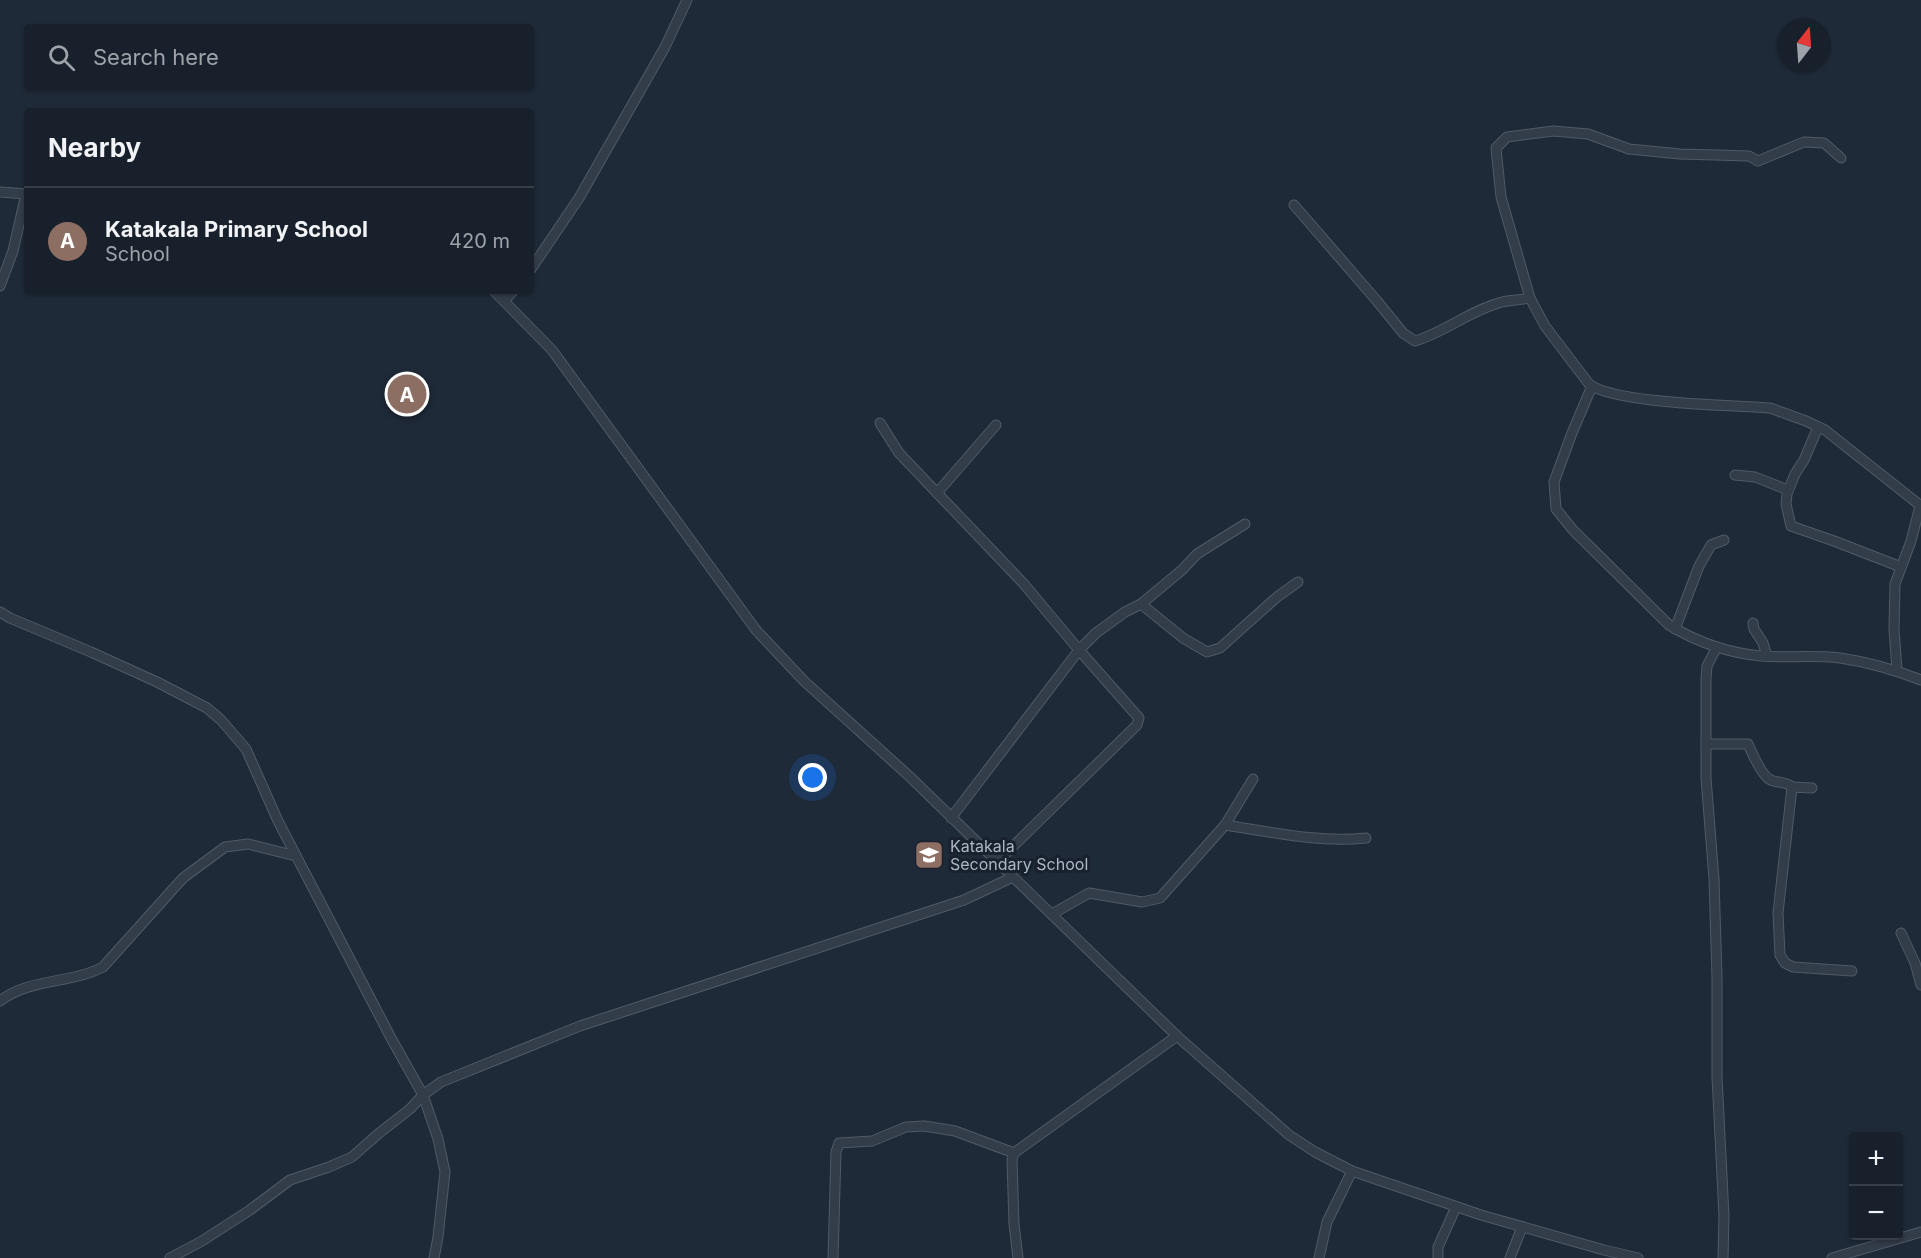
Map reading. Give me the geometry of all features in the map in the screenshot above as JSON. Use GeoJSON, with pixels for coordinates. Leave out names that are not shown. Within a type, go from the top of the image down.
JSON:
{"type":"FeatureCollection","features":[{"type":"Feature","properties":{"kind":"street"},"geometry":{"type":"LineString","coordinates":[[534,265],[579,198],[665,47],[687,0]]}},
{"type":"Feature","properties":{"kind":"street"},"geometry":{"type":"LineString","coordinates":[[1840,158],[1824,143],[1804,142],[1758,161],[1749,156],[1680,154],[1629,149],[1588,134],[1553,131],[1508,137],[1496,148],[1501,197],[1530,298],[1545,326],[1592,386],[1640,399],[1770,408],[1806,421],[1825,430],[1921,506],[1895,584],[1893,606],[1897,670]]}},
{"type":"Feature","properties":{"kind":"street"},"geometry":{"type":"LineString","coordinates":[[0,192],[24,194]]}},
{"type":"Feature","properties":{"kind":"street"},"geometry":{"type":"LineString","coordinates":[[0,286],[13,251],[24,203]]}},
{"type":"Feature","properties":{"kind":"street"},"geometry":{"type":"LineString","coordinates":[[1294,205],[1402,333],[1415,341],[1501,302],[1530,298]]}},
{"type":"Feature","properties":{"kind":"street"},"geometry":{"type":"LineString","coordinates":[[498,294],[552,350],[756,630],[804,681],[909,776],[1177,1036],[1289,1134],[1315,1152],[1352,1171],[1456,1207],[1625,1257],[1638,1258]]}},
{"type":"Feature","properties":{"kind":"street"},"geometry":{"type":"LineString","coordinates":[[505,300],[510,294]]}},
{"type":"Feature","properties":{"kind":"street"},"geometry":{"type":"LineString","coordinates":[[1592,386],[1554,482],[1556,509],[1573,530],[1669,625],[1689,637],[1737,652],[1767,656],[1839,658],[1897,670],[1921,680]]}},
{"type":"Feature","properties":{"kind":"street"},"geometry":{"type":"LineString","coordinates":[[880,423],[899,453],[1023,583],[1139,718],[1137,725],[997,862]]}},
{"type":"Feature","properties":{"kind":"street"},"geometry":{"type":"LineString","coordinates":[[937,492],[996,425]]}},
{"type":"Feature","properties":{"kind":"street"},"geometry":{"type":"LineString","coordinates":[[1818,427],[1788,490],[1786,504],[1791,526],[1901,567]]}},
{"type":"Feature","properties":{"kind":"street"},"geometry":{"type":"LineString","coordinates":[[1735,475],[1755,477],[1788,490]]}},
{"type":"Feature","properties":{"kind":"street"},"geometry":{"type":"LineString","coordinates":[[951,818],[1079,650],[1096,633],[1125,612],[1142,604],[1197,554],[1245,524]]}},
{"type":"Feature","properties":{"kind":"street"},"geometry":{"type":"LineString","coordinates":[[1675,628],[1699,566],[1711,545],[1724,540]]}},
{"type":"Feature","properties":{"kind":"street"},"geometry":{"type":"LineString","coordinates":[[1142,604],[1183,638],[1207,652],[1220,648],[1277,597],[1298,582]]}},
{"type":"Feature","properties":{"kind":"street"},"geometry":{"type":"LineString","coordinates":[[0,612],[157,682],[207,708],[221,720],[246,749],[278,821],[423,1095],[446,1172],[434,1258]]}},
{"type":"Feature","properties":{"kind":"street"},"geometry":{"type":"LineString","coordinates":[[1753,623],[1767,656]]}},
{"type":"Feature","properties":{"kind":"street"},"geometry":{"type":"LineString","coordinates":[[1717,647],[1707,666],[1706,778],[1714,879],[1717,1077],[1724,1258]]}},
{"type":"Feature","properties":{"kind":"street"},"geometry":{"type":"LineString","coordinates":[[1706,744],[1748,744],[1769,779],[1788,783],[1792,787],[1812,788]]}},
{"type":"Feature","properties":{"kind":"street"},"geometry":{"type":"LineString","coordinates":[[1052,914],[1089,893],[1142,902],[1160,898],[1225,825],[1253,779]]}},
{"type":"Feature","properties":{"kind":"street"},"geometry":{"type":"LineString","coordinates":[[1792,787],[1778,913],[1780,955],[1785,963],[1792,967],[1852,971]]}},
{"type":"Feature","properties":{"kind":"street"},"geometry":{"type":"LineString","coordinates":[[1225,825],[1314,838],[1350,840],[1366,838]]}},
{"type":"Feature","properties":{"kind":"street"},"geometry":{"type":"LineString","coordinates":[[0,1000],[17,990],[90,974],[103,967],[183,878],[225,847],[248,844],[296,856]]}},
{"type":"Feature","properties":{"kind":"street"},"geometry":{"type":"LineString","coordinates":[[170,1258],[202,1241],[250,1210],[290,1180],[352,1157],[441,1082],[580,1026],[964,900],[1013,877]]}},
{"type":"Feature","properties":{"kind":"street"},"geometry":{"type":"LineString","coordinates":[[1901,933],[1915,963],[1921,985]]}},
{"type":"Feature","properties":{"kind":"street"},"geometry":{"type":"LineString","coordinates":[[1018,1258],[1014,1224],[1012,1160],[1014,1153],[1177,1036]]}},
{"type":"Feature","properties":{"kind":"street"},"geometry":{"type":"LineString","coordinates":[[833,1258],[836,1152],[839,1143],[872,1141],[906,1127],[924,1126],[955,1131],[1014,1153]]}},
{"type":"Feature","properties":{"kind":"street"},"geometry":{"type":"LineString","coordinates":[[1319,1258],[1327,1221],[1352,1171]]}},
{"type":"Feature","properties":{"kind":"street"},"geometry":{"type":"LineString","coordinates":[[1438,1258],[1438,1247],[1456,1207]]}},
{"type":"Feature","properties":{"kind":"street"},"geometry":{"type":"LineString","coordinates":[[1510,1258],[1522,1227]]}},
{"type":"Feature","properties":{"kind":"street"},"geometry":{"type":"LineString","coordinates":[[1832,1258],[1921,1232]]}},
{"type":"Feature","properties":{"kind":"place","name":"Katakala Primary School"},"geometry":{"type":"Point","coordinates":[407,394]}},
{"type":"Feature","properties":{"kind":"place","name":"Katakala Secondary School"},"geometry":{"type":"Point","coordinates":[929,855]}}]}
